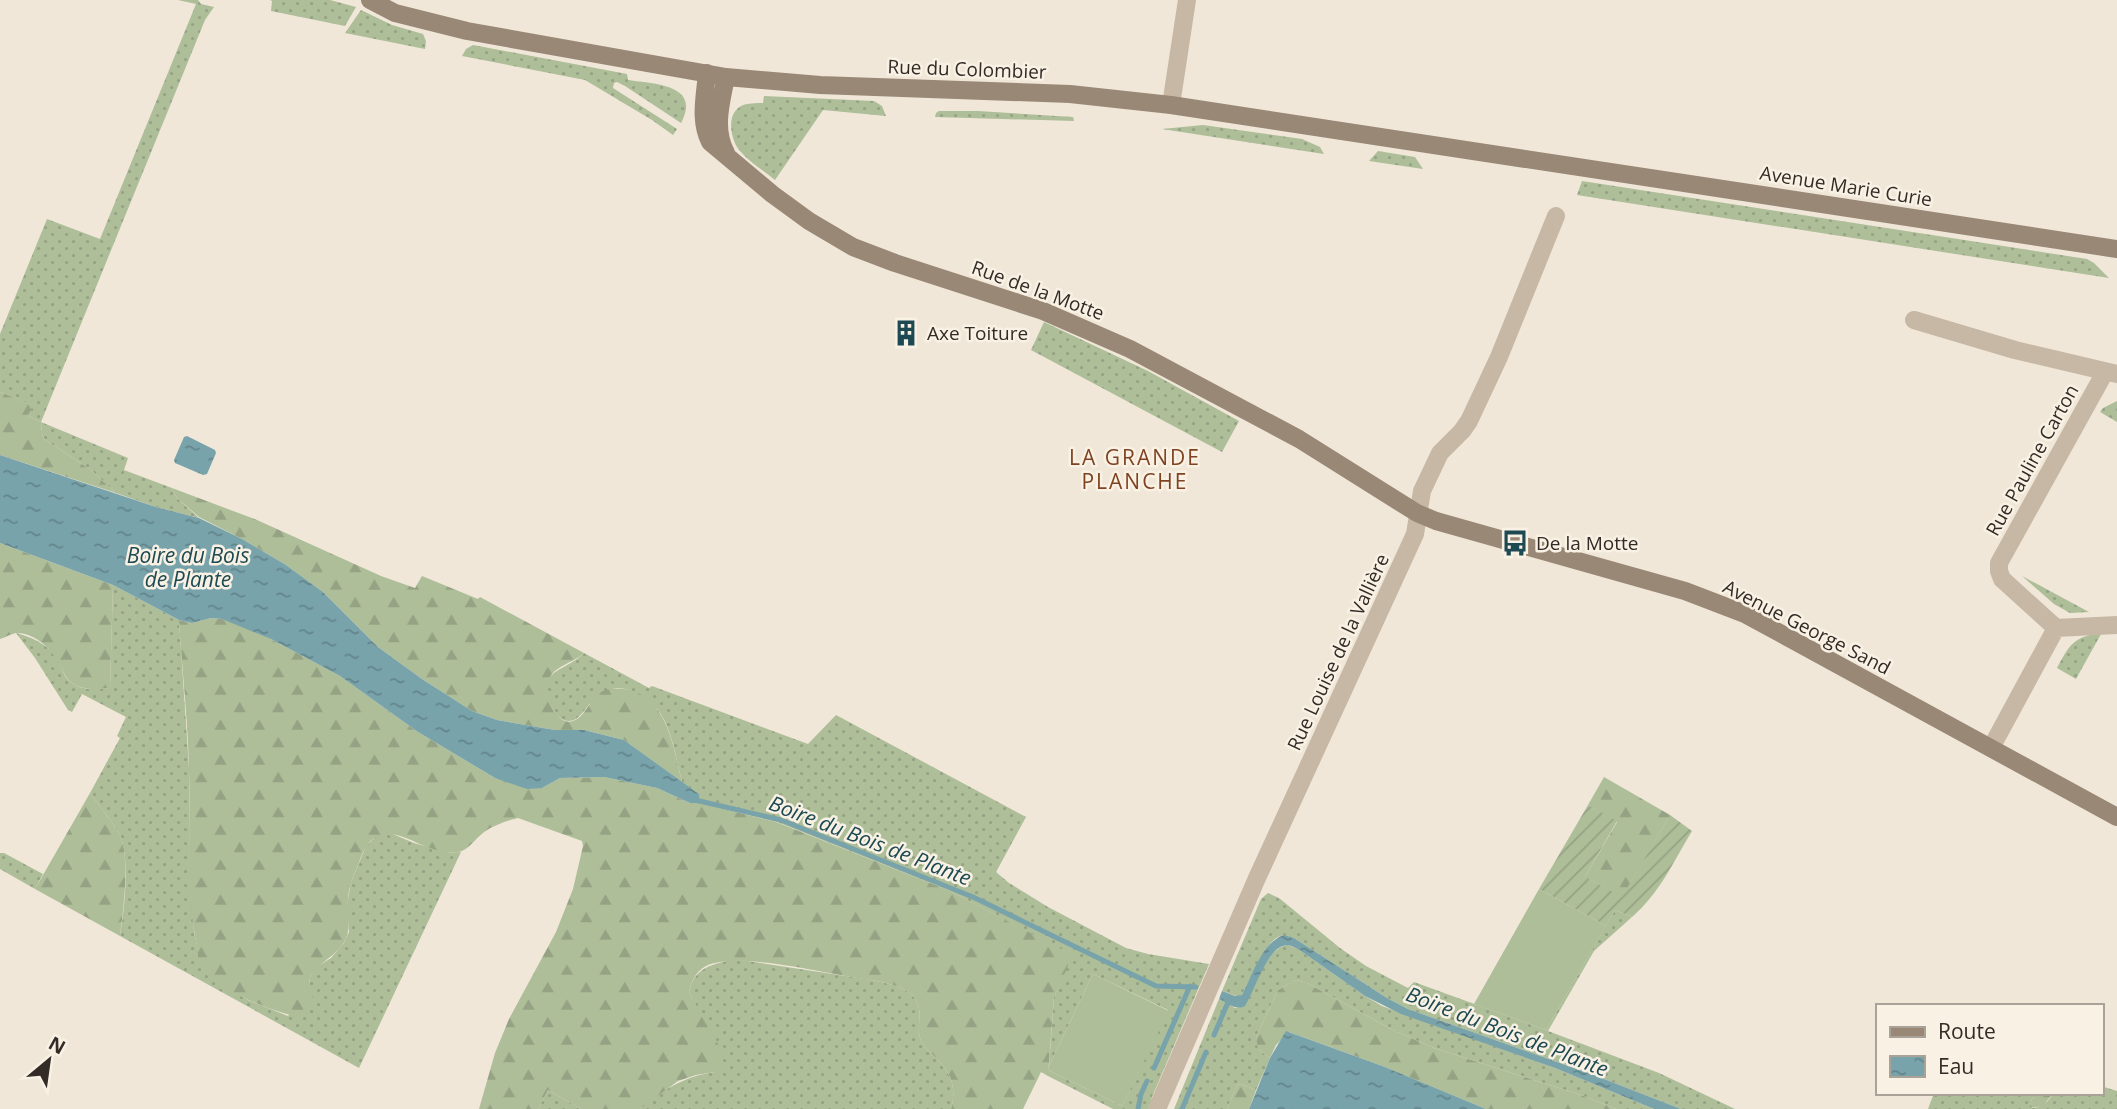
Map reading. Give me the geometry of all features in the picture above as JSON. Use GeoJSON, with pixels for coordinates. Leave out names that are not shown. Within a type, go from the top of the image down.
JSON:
{"type":"FeatureCollection","features":[{"type":"Feature","properties":{"kind":"main road","name":"Rue du Colombier"},"geometry":{"type":"LineString","coordinates":[[370,0],[407,17],[467,31],[726,77],[820,85],[1070,94],[1171,105],[1568,164]]}},
{"type":"Feature","properties":{"kind":"main road","name":"Rue de la Motte"},"geometry":{"type":"LineString","coordinates":[[708,73],[704,132],[710,142],[741,170],[809,221],[853,247],[1043,310],[1130,349],[1299,439],[1417,513]]}},
{"type":"Feature","properties":{"kind":"main road"},"geometry":{"type":"LineString","coordinates":[[726,77],[718,128],[727,156]]}},
{"type":"Feature","properties":{"kind":"main road","name":"Avenue Marie Curie"},"geometry":{"type":"LineString","coordinates":[[1568,164],[2117,249]]}},
{"type":"Feature","properties":{"kind":"main road","name":"Avenue George Sand"},"geometry":{"type":"LineString","coordinates":[[1417,513],[1436,521],[1685,591],[1726,606],[1766,625],[2117,817]]}},
{"type":"Feature","properties":{"kind":"street"},"geometry":{"type":"LineString","coordinates":[[1171,105],[1187,0]]}},
{"type":"Feature","properties":{"kind":"street","name":"Rue Louise de la Vallière"},"geometry":{"type":"LineString","coordinates":[[1157,1109],[1256,878],[1412,542],[1418,527],[1417,513],[1422,491],[1440,453],[1462,431],[1474,410],[1499,357],[1556,216]]}},
{"type":"Feature","properties":{"kind":"street"},"geometry":{"type":"LineString","coordinates":[[1914,320],[2015,350],[2111,373]]}},
{"type":"Feature","properties":{"kind":"street","name":"Rue Pauline Carton"},"geometry":{"type":"LineString","coordinates":[[2056,628],[2002,579],[1999,563],[2111,373]]}},
{"type":"Feature","properties":{"kind":"street"},"geometry":{"type":"LineString","coordinates":[[1991,748],[2056,628],[2117,625]]}},
{"type":"Feature","properties":{"kind":"green space"},"geometry":{"type":"Polygon","coordinates":[[[178,0],[198,0],[201,4],[214,7],[205,20],[41,422],[28,416],[32,405],[0,392],[0,334],[47,219],[100,239],[196,4],[178,0]]]}},
{"type":"Feature","properties":{"kind":"green space"},"geometry":{"type":"Polygon","coordinates":[[[270,0],[330,0],[356,7],[345,26],[271,11],[270,0]]]}},
{"type":"Feature","properties":{"kind":"green space"},"geometry":{"type":"Polygon","coordinates":[[[361,10],[392,25],[423,34],[425,49],[345,33],[361,10]]]}},
{"type":"Feature","properties":{"kind":"green space"},"geometry":{"type":"Polygon","coordinates":[[[473,45],[627,74],[628,80],[672,88],[685,100],[686,110],[681,123],[625,86],[614,83],[613,88],[677,129],[673,135],[585,80],[462,56],[466,49],[473,45]]]}},
{"type":"Feature","properties":{"kind":"green space"},"geometry":{"type":"Polygon","coordinates":[[[764,96],[874,101],[882,106],[886,116],[823,110],[775,180],[741,152],[731,131],[733,114],[746,104],[763,103],[764,96]]]}},
{"type":"Feature","properties":{"kind":"green space"},"geometry":{"type":"Polygon","coordinates":[[[939,111],[1073,117],[1074,121],[935,117],[939,111]]]}},
{"type":"Feature","properties":{"kind":"green space"},"geometry":{"type":"Polygon","coordinates":[[[1203,125],[1302,139],[1320,147],[1324,154],[1162,129],[1203,125]]]}},
{"type":"Feature","properties":{"kind":"green space"},"geometry":{"type":"Polygon","coordinates":[[[1378,151],[1415,157],[1423,169],[1369,161],[1378,151]]]}},
{"type":"Feature","properties":{"kind":"green space"},"geometry":{"type":"Polygon","coordinates":[[[1582,181],[2087,259],[2109,278],[1577,195],[1582,181]]]}},
{"type":"Feature","properties":{"kind":"green space"},"geometry":{"type":"Polygon","coordinates":[[[1044,322],[1148,371],[1239,421],[1222,452],[1031,350],[1044,322]]]}},
{"type":"Feature","properties":{"kind":"green space"},"geometry":{"type":"Polygon","coordinates":[[[0,392],[33,405],[28,416],[41,422],[45,440],[91,470],[116,493],[0,455],[0,392]]]}},
{"type":"Feature","properties":{"kind":"green space"},"geometry":{"type":"Polygon","coordinates":[[[2117,401],[2117,422],[2100,412],[2117,401]]]}},
{"type":"Feature","properties":{"kind":"green space"},"geometry":{"type":"Polygon","coordinates":[[[41,422],[128,458],[124,470],[172,488],[177,498],[199,518],[116,493],[91,470],[45,440],[41,422]]]}},
{"type":"Feature","properties":{"kind":"green space"},"geometry":{"type":"Polygon","coordinates":[[[172,488],[257,520],[381,576],[415,588],[422,576],[478,599],[480,597],[584,653],[557,669],[550,677],[549,698],[556,713],[567,721],[573,721],[603,691],[618,688],[639,693],[650,701],[666,725],[682,782],[624,740],[584,730],[555,730],[497,720],[472,711],[378,647],[323,592],[286,565],[199,517],[177,498],[172,488]]]}},
{"type":"Feature","properties":{"kind":"green space"},"geometry":{"type":"Polygon","coordinates":[[[0,543],[113,585],[110,688],[76,686],[66,677],[53,654],[29,635],[16,633],[0,639],[0,543]]]}},
{"type":"Feature","properties":{"kind":"green space"},"geometry":{"type":"Polygon","coordinates":[[[2022,576],[2089,612],[2070,613],[2054,604],[2022,576]]]}},
{"type":"Feature","properties":{"kind":"green space"},"geometry":{"type":"Polygon","coordinates":[[[113,585],[179,620],[189,768],[190,877],[194,932],[202,969],[223,986],[248,1000],[288,1016],[308,990],[315,968],[331,958],[344,943],[349,932],[347,905],[351,882],[366,846],[377,835],[388,832],[414,843],[451,853],[461,852],[359,1068],[120,936],[125,887],[124,848],[115,827],[90,793],[120,738],[117,736],[126,717],[82,694],[72,712],[68,710],[16,633],[36,640],[47,648],[56,658],[67,679],[76,686],[90,689],[110,688],[113,585]]]}},
{"type":"Feature","properties":{"kind":"green space"},"geometry":{"type":"Polygon","coordinates":[[[211,618],[241,625],[340,676],[418,732],[495,778],[542,788],[560,778],[604,777],[657,788],[690,803],[700,803],[776,822],[948,890],[1073,955],[1054,997],[1048,1076],[1041,1072],[1023,1109],[951,1109],[951,1079],[921,1041],[919,1006],[905,990],[872,980],[787,965],[721,962],[699,971],[689,992],[718,1044],[723,1064],[715,1072],[678,1081],[640,1109],[581,1109],[548,1090],[538,1109],[479,1109],[495,1053],[509,1019],[556,932],[573,889],[583,846],[582,841],[518,818],[491,828],[466,849],[456,853],[437,850],[390,834],[373,839],[363,853],[350,885],[346,940],[312,974],[309,988],[313,998],[309,1011],[300,1017],[277,1011],[231,992],[208,976],[200,966],[191,903],[188,751],[179,620],[192,623],[211,618]]]}},
{"type":"Feature","properties":{"kind":"green space"},"geometry":{"type":"Polygon","coordinates":[[[2101,634],[2076,679],[2057,668],[2078,639],[2101,634]]]}},
{"type":"Feature","properties":{"kind":"green space"},"geometry":{"type":"Polygon","coordinates":[[[584,653],[649,688],[652,686],[808,744],[836,715],[1026,817],[996,872],[1009,883],[1126,948],[1209,964],[1149,1109],[1113,1109],[1048,1076],[1048,1070],[1122,1106],[1168,1010],[1093,974],[1049,1066],[1054,997],[1072,955],[948,890],[777,822],[700,803],[699,794],[682,782],[663,717],[653,704],[639,694],[616,688],[595,699],[576,719],[562,719],[554,711],[548,696],[549,679],[584,653]]]}},
{"type":"Feature","properties":{"kind":"green space"},"geometry":{"type":"Polygon","coordinates":[[[1604,777],[1670,815],[1622,898],[1585,877],[1617,822],[1588,805],[1604,777]]]}},
{"type":"Feature","properties":{"kind":"green space"},"geometry":{"type":"Polygon","coordinates":[[[90,793],[115,827],[124,848],[125,887],[120,936],[35,889],[90,793]]]}},
{"type":"Feature","properties":{"kind":"green space"},"geometry":{"type":"Polygon","coordinates":[[[1588,805],[1617,821],[1585,877],[1622,897],[1670,815],[1692,831],[1665,877],[1642,908],[1632,917],[1615,910],[1606,926],[1539,889],[1588,805]]]}},
{"type":"Feature","properties":{"kind":"green space"},"geometry":{"type":"Polygon","coordinates":[[[0,853],[43,874],[35,889],[0,869],[0,853]]]}},
{"type":"Feature","properties":{"kind":"green space"},"geometry":{"type":"Polygon","coordinates":[[[1539,889],[1606,926],[1546,1030],[1474,1004],[1539,889]]]}},
{"type":"Feature","properties":{"kind":"green space"},"geometry":{"type":"Polygon","coordinates":[[[1268,893],[1279,898],[1366,966],[1408,988],[1414,982],[1546,1030],[1615,910],[1632,917],[1594,951],[1548,1031],[1659,1073],[1735,1109],[1681,1109],[1408,1009],[1294,938],[1286,936],[1278,937],[1268,947],[1242,995],[1239,997],[1222,991],[1261,899],[1268,893]]]}},
{"type":"Feature","properties":{"kind":"green space"},"geometry":{"type":"Polygon","coordinates":[[[1288,945],[1382,1006],[1555,1068],[1654,1109],[1616,1109],[1584,1096],[1434,1048],[1393,1030],[1307,983],[1296,980],[1278,990],[1256,1037],[1260,1049],[1270,1058],[1256,1090],[1237,1085],[1227,1109],[1174,1109],[1219,999],[1235,1008],[1244,1006],[1268,960],[1280,947],[1288,945]]]}},
{"type":"Feature","properties":{"kind":"green space"},"geometry":{"type":"Polygon","coordinates":[[[735,959],[872,980],[905,990],[919,1006],[921,1041],[951,1079],[951,1109],[640,1109],[674,1085],[715,1072],[698,1010],[689,992],[700,972],[712,965],[735,959]]]}},
{"type":"Feature","properties":{"kind":"green space"},"geometry":{"type":"Polygon","coordinates":[[[1093,974],[1169,1011],[1122,1106],[1048,1070],[1093,974]]]}},
{"type":"Feature","properties":{"kind":"green space"},"geometry":{"type":"Polygon","coordinates":[[[1296,980],[1307,983],[1393,1030],[1434,1048],[1584,1096],[1616,1109],[1486,1109],[1385,1067],[1289,1032],[1276,1045],[1270,1058],[1260,1049],[1256,1037],[1278,990],[1296,980]]]}},
{"type":"Feature","properties":{"kind":"green space"},"geometry":{"type":"Polygon","coordinates":[[[1237,1085],[1256,1090],[1249,1109],[1227,1109],[1237,1085]]]}},
{"type":"Feature","properties":{"kind":"green space"},"geometry":{"type":"Polygon","coordinates":[[[2103,1087],[2117,1091],[2117,1109],[1928,1109],[1933,1095],[2033,1095],[2029,1108],[2049,1100],[2052,1095],[2103,1095],[2103,1087]]]}},
{"type":"Feature","properties":{"kind":"green space"},"geometry":{"type":"Polygon","coordinates":[[[548,1090],[581,1109],[538,1109],[548,1090]]]}},
{"type":"Feature","properties":{"kind":"green space"},"geometry":{"type":"Polygon","coordinates":[[[2033,1095],[2051,1095],[2043,1106],[2029,1108],[2033,1095]]]}},
{"type":"Feature","properties":{"kind":"water"},"geometry":{"type":"Polygon","coordinates":[[[184,437],[215,450],[207,474],[203,475],[175,463],[184,437]]]}},
{"type":"Feature","properties":{"kind":"water","name":"Boire du Bois de Plante"},"geometry":{"type":"Polygon","coordinates":[[[0,455],[156,507],[199,518],[242,539],[286,565],[323,592],[378,647],[472,711],[497,720],[555,730],[584,730],[624,740],[699,794],[700,803],[690,803],[657,788],[604,777],[560,778],[542,788],[527,789],[495,778],[418,732],[340,676],[271,639],[222,619],[211,618],[192,623],[179,620],[113,585],[0,543],[0,455]]]}},
{"type":"Feature","properties":{"kind":"water"},"geometry":{"type":"Polygon","coordinates":[[[1284,935],[1294,938],[1408,1009],[1681,1109],[1654,1109],[1555,1068],[1401,1014],[1365,996],[1298,949],[1289,946],[1277,949],[1272,955],[1245,1006],[1235,1007],[1219,999],[1222,991],[1235,996],[1242,995],[1264,952],[1276,939],[1284,935]]]}},
{"type":"Feature","properties":{"kind":"water"},"geometry":{"type":"Polygon","coordinates":[[[1286,1031],[1385,1067],[1486,1109],[1249,1109],[1270,1058],[1286,1031]]]}},
{"type":"Feature","properties":{"kind":"waterway","name":"Boire du Bois de Plante"},"geometry":{"type":"LineString","coordinates":[[695,800],[781,820],[973,897],[1156,986],[1196,987]]}},
{"type":"Feature","properties":{"kind":"waterway"},"geometry":{"type":"LineString","coordinates":[[1154,1068],[1190,986]]}},
{"type":"Feature","properties":{"kind":"waterway"},"geometry":{"type":"LineString","coordinates":[[1214,1035],[1229,1000]]}},
{"type":"Feature","properties":{"kind":"waterway"},"geometry":{"type":"LineString","coordinates":[[1182,1109],[1206,1052]]}},
{"type":"Feature","properties":{"kind":"waterway"},"geometry":{"type":"LineString","coordinates":[[1138,1109],[1147,1081]]}},
{"type":"Feature","properties":{"kind":"place","name":"Axe Toiture"},"geometry":{"type":"Point","coordinates":[906,333]}},
{"type":"Feature","properties":{"kind":"place","name":"De la Motte"},"geometry":{"type":"Point","coordinates":[1515,543]}},
{"type":"Feature","properties":{"kind":"district","name":"LA GRANDE PLANCHE"},"geometry":{"type":"Point","coordinates":[1135,470]}}]}
